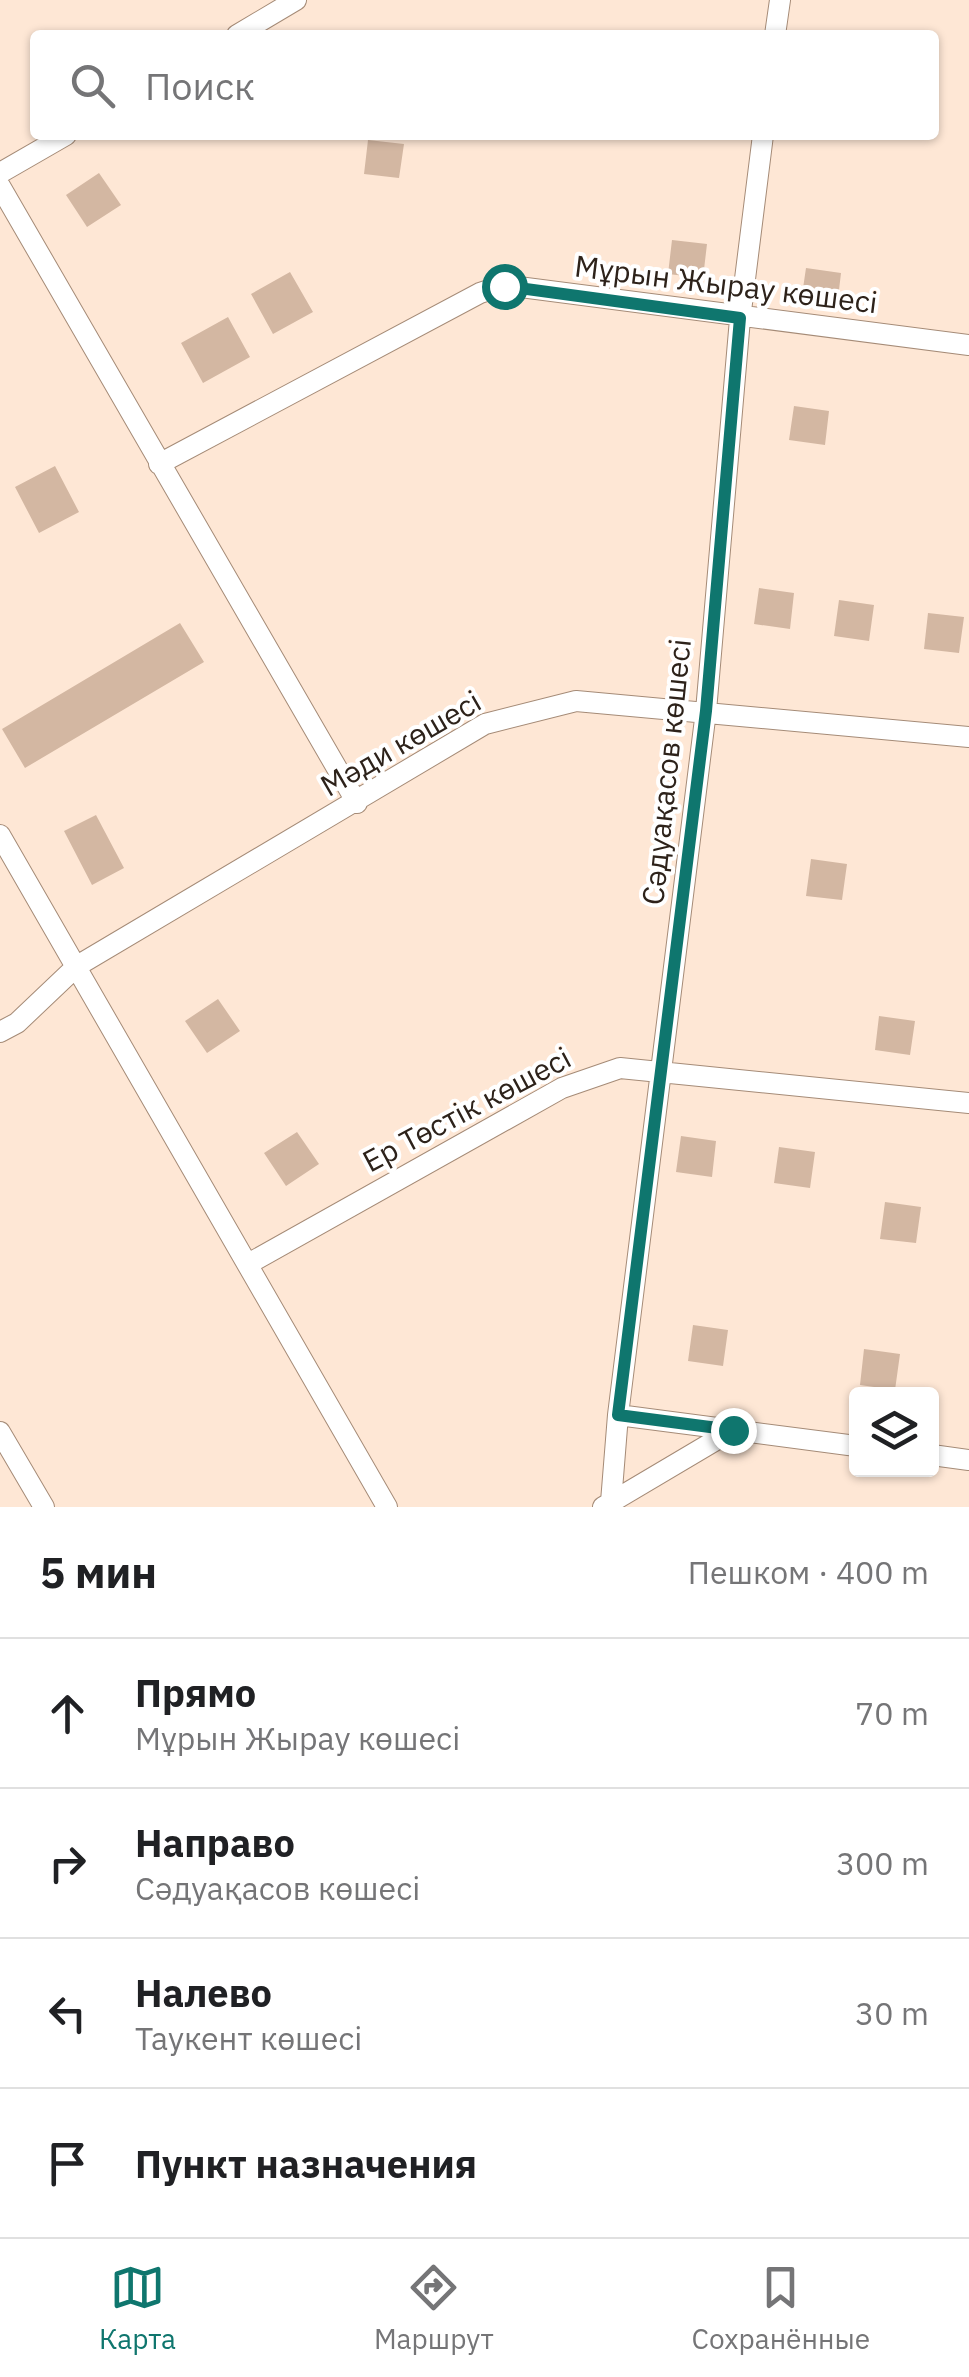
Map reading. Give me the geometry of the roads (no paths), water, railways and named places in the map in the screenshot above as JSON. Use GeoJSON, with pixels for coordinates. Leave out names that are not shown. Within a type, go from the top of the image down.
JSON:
{"type":"FeatureCollection","features":[{"type":"Feature","properties":{"kind":"street"},"geometry":{"type":"LineString","coordinates":[[245,30],[296,0]]}},
{"type":"Feature","properties":{"kind":"street"},"geometry":{"type":"LineString","coordinates":[[776,30],[780,0]]}},
{"type":"Feature","properties":{"kind":"street"},"geometry":{"type":"LineString","coordinates":[[0,174],[58,140]]}},
{"type":"Feature","properties":{"kind":"street","name":"Сәдуақасов көшесі"},"geometry":{"type":"LineString","coordinates":[[607,1505],[706,711],[740,318],[762,140]]}},
{"type":"Feature","properties":{"kind":"street"},"geometry":{"type":"LineString","coordinates":[[0,186],[357,803]]}},
{"type":"Feature","properties":{"kind":"street","name":"Мұрын Жырау көшесі"},"geometry":{"type":"LineString","coordinates":[[159,464],[480,292],[504,286],[969,345]]}},
{"type":"Feature","properties":{"kind":"street","name":"Мәди көшесі"},"geometry":{"type":"LineString","coordinates":[[0,1032],[17,1023],[77,966],[484,724],[576,701],[969,736]]}},
{"type":"Feature","properties":{"kind":"street"},"geometry":{"type":"LineString","coordinates":[[0,835],[387,1507]]}},
{"type":"Feature","properties":{"kind":"street","name":"Ер Төстік көшесі"},"geometry":{"type":"LineString","coordinates":[[248,1264],[562,1088],[620,1068],[662,1069],[969,1102]]}},
{"type":"Feature","properties":{"kind":"street"},"geometry":{"type":"LineString","coordinates":[[618,1415],[849,1445]]}},
{"type":"Feature","properties":{"kind":"street"},"geometry":{"type":"LineString","coordinates":[[607,1505],[733,1430]]}},
{"type":"Feature","properties":{"kind":"street"},"geometry":{"type":"LineString","coordinates":[[0,1432],[44,1507]]}},
{"type":"Feature","properties":{"kind":"street"},"geometry":{"type":"LineString","coordinates":[[939,1456],[969,1460]]}}]}
